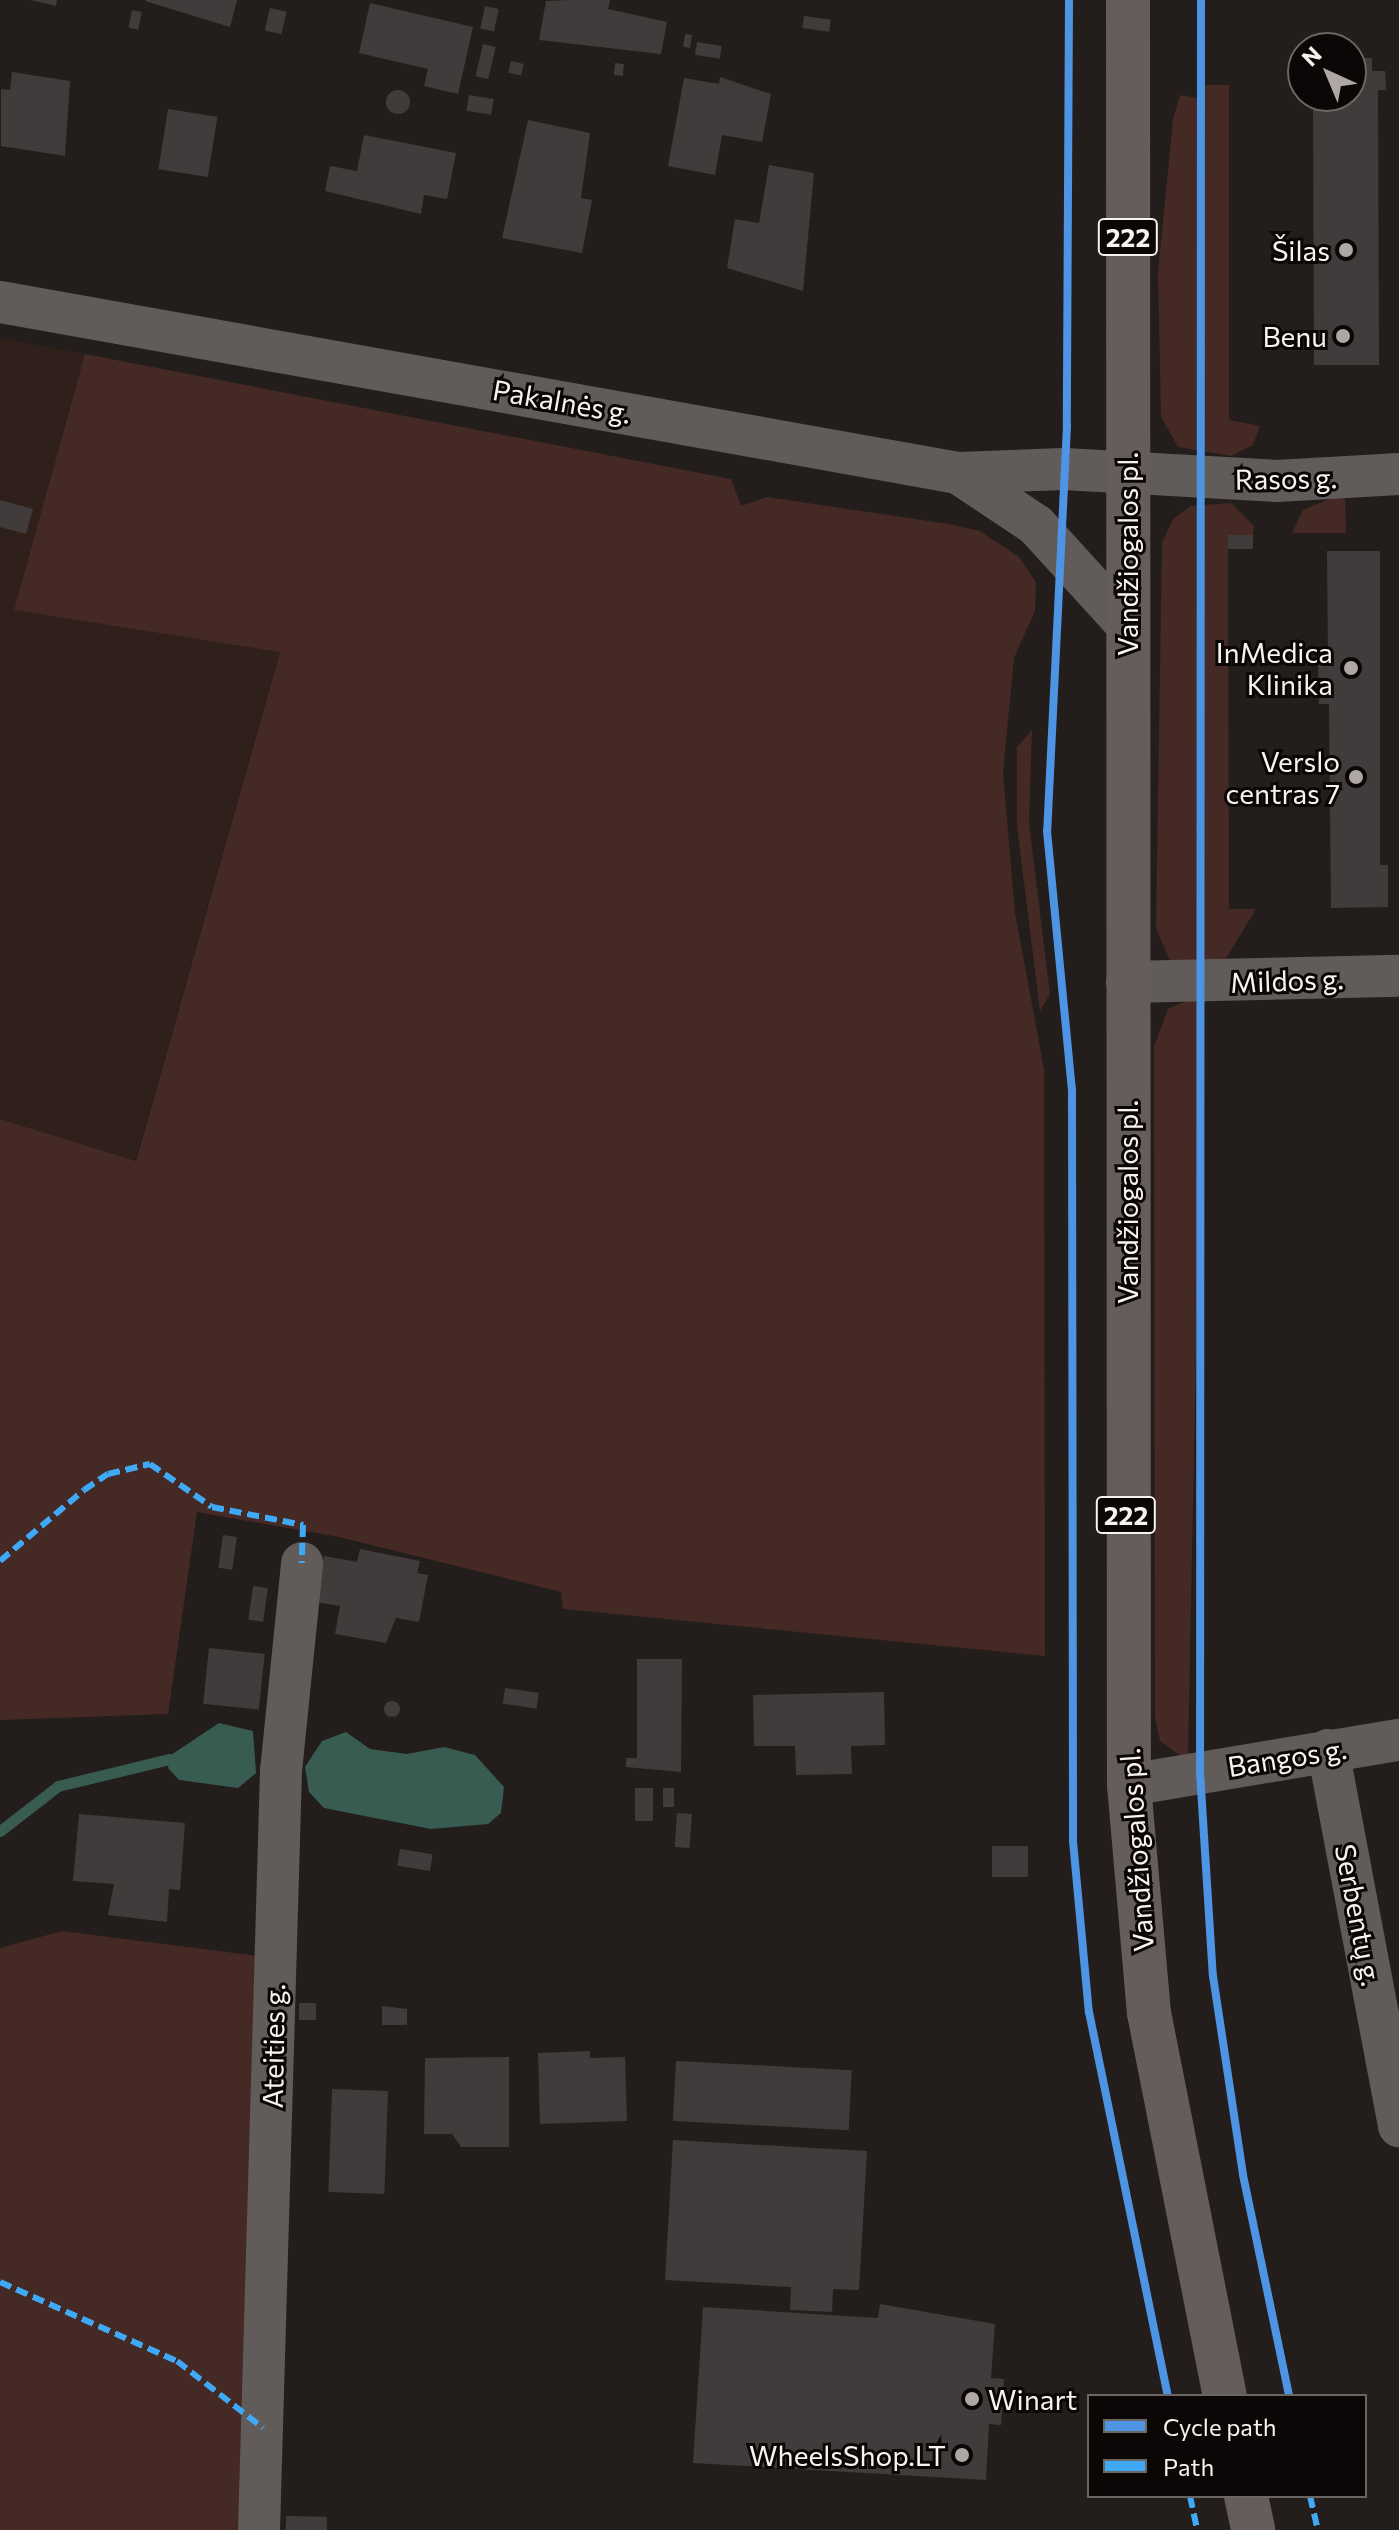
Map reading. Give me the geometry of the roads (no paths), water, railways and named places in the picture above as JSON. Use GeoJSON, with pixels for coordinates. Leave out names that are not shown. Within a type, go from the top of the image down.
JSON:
{"type":"FeatureCollection","features":[{"type":"Feature","properties":{"kind":"main road","name":"Vandžiogalos pl."},"geometry":{"type":"LineString","coordinates":[[1128,0],[1129,1785],[1149,2013],[1225,2394]]}},
{"type":"Feature","properties":{"kind":"main road"},"geometry":{"type":"LineString","coordinates":[[1246,2498],[1253,2530]]}},
{"type":"Feature","properties":{"kind":"street","name":"Pakalnės g."},"geometry":{"type":"LineString","coordinates":[[0,302],[958,473],[1126,475]]}},
{"type":"Feature","properties":{"kind":"street"},"geometry":{"type":"LineString","coordinates":[[958,473],[1036,525],[1128,626]]}},
{"type":"Feature","properties":{"kind":"street","name":"Rasos g."},"geometry":{"type":"LineString","coordinates":[[1126,475],[1277,481],[1399,474]]}},
{"type":"Feature","properties":{"kind":"street","name":"Mildos g."},"geometry":{"type":"LineString","coordinates":[[1127,982],[1399,976]]}},
{"type":"Feature","properties":{"kind":"street","name":"Ateities g."},"geometry":{"type":"LineString","coordinates":[[259,2530],[281,1771],[302,1563]]}},
{"type":"Feature","properties":{"kind":"street","name":"Bangos g."},"geometry":{"type":"LineString","coordinates":[[1129,1785],[1399,1740]]}},
{"type":"Feature","properties":{"kind":"street","name":"Serbentų g."},"geometry":{"type":"LineString","coordinates":[[1328,1750],[1399,2126]]}},
{"type":"Feature","properties":{"kind":"waterway"},"geometry":{"type":"LineString","coordinates":[[0,1831],[58,1786],[170,1759]]}},
{"type":"Feature","properties":{"kind":"place","name":"Šilas"},"geometry":{"type":"Point","coordinates":[1346,250]}},
{"type":"Feature","properties":{"kind":"place","name":"Benu"},"geometry":{"type":"Point","coordinates":[1343,336]}},
{"type":"Feature","properties":{"kind":"place","name":"InMedica Klinika"},"geometry":{"type":"Point","coordinates":[1351,668]}},
{"type":"Feature","properties":{"kind":"place","name":"Verslo centras 7"},"geometry":{"type":"Point","coordinates":[1356,777]}},
{"type":"Feature","properties":{"kind":"place","name":"Winart"},"geometry":{"type":"Point","coordinates":[972,2399]}},
{"type":"Feature","properties":{"kind":"place","name":"WheelsShop.LT"},"geometry":{"type":"Point","coordinates":[962,2455]}}]}
